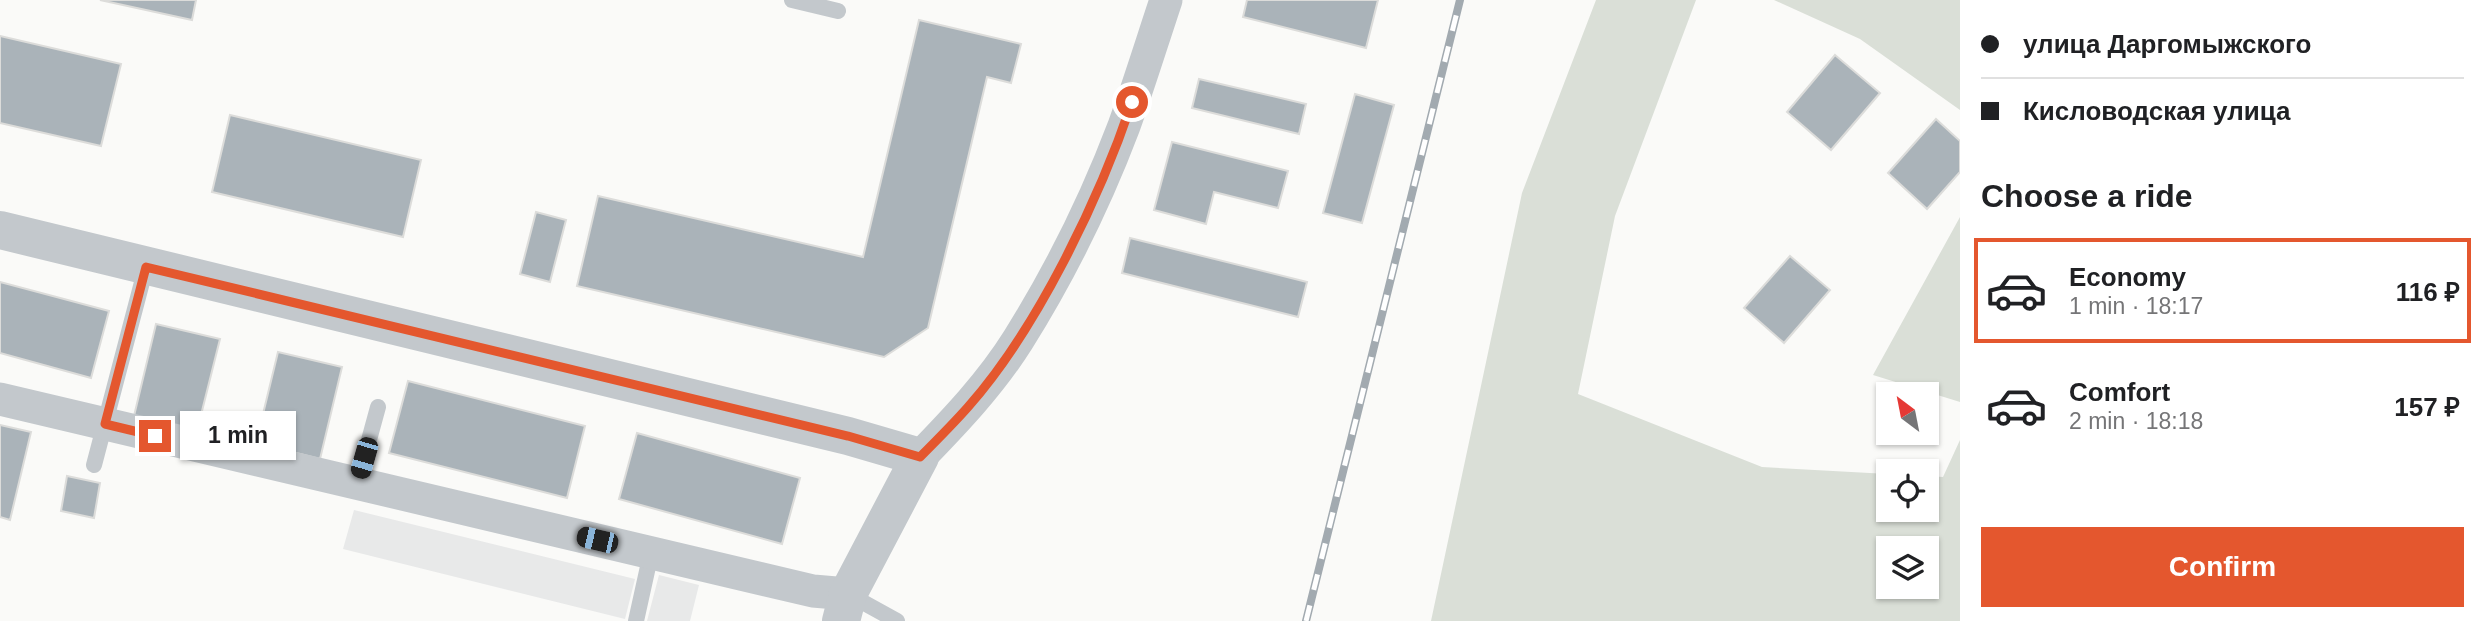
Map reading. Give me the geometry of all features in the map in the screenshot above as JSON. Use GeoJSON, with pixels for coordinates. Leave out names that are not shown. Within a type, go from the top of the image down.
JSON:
{"type":"FeatureCollection","features":[{"type":"Feature","properties":{"kind":"street"},"geometry":{"type":"LineString","coordinates":[[0,399],[813,591],[844,607],[920,457],[970,406],[1017,341],[1049,287],[1085,218],[1123,127],[1166,0]]}},
{"type":"Feature","properties":{"kind":"street"},"geometry":{"type":"LineString","coordinates":[[0,230],[835,433],[920,457]]}},
{"type":"Feature","properties":{"kind":"lane"},"geometry":{"type":"LineString","coordinates":[[792,0],[838,11]]}},
{"type":"Feature","properties":{"kind":"lane"},"geometry":{"type":"LineString","coordinates":[[94,465],[146,267]]}},
{"type":"Feature","properties":{"kind":"lane"},"geometry":{"type":"LineString","coordinates":[[357,484],[378,407]]}},
{"type":"Feature","properties":{"kind":"lane"},"geometry":{"type":"LineString","coordinates":[[636,621],[651,553]]}},
{"type":"Feature","properties":{"kind":"lane"},"geometry":{"type":"LineString","coordinates":[[844,607],[897,621]]}},
{"type":"Feature","properties":{"kind":"shaded area"},"geometry":{"type":"Polygon","coordinates":[[[1596,0],[1696,0],[1615,216],[1578,394],[1762,467],[1876,473],[1876,522],[1939,522],[1939,477],[1943,477],[1960,440],[1960,621],[1431,621],[1522,193],[1596,0]]]}},
{"type":"Feature","properties":{"kind":"shaded area"},"geometry":{"type":"Polygon","coordinates":[[[1774,0],[1960,0],[1960,110],[1860,39],[1774,0]]]}},
{"type":"Feature","properties":{"kind":"shaded area"},"geometry":{"type":"Polygon","coordinates":[[[1960,217],[1960,402],[1939,395],[1939,382],[1896,382],[1873,375],[1960,217]]]}},
{"type":"Feature","properties":{"kind":"shaded area"},"geometry":{"type":"Polygon","coordinates":[[[354,510],[635,579],[625,619],[343,549],[354,510]]]}},
{"type":"Feature","properties":{"kind":"shaded area"},"geometry":{"type":"Polygon","coordinates":[[[659,575],[699,585],[690,621],[647,621],[659,575]]]}},
{"type":"Feature","properties":{"kind":"building"},"geometry":{"type":"Polygon","coordinates":[[[100,0],[196,0],[192,20],[100,0]]]}},
{"type":"Feature","properties":{"kind":"building"},"geometry":{"type":"Polygon","coordinates":[[[1247,0],[1378,0],[1366,48],[1243,17],[1247,0]]]}},
{"type":"Feature","properties":{"kind":"building"},"geometry":{"type":"Polygon","coordinates":[[[919,20],[1021,44],[1011,83],[987,77],[928,328],[884,357],[577,286],[598,196],[863,257],[919,20]]]}},
{"type":"Feature","properties":{"kind":"building"},"geometry":{"type":"Polygon","coordinates":[[[0,36],[121,64],[101,146],[0,123],[0,36]]]}},
{"type":"Feature","properties":{"kind":"building"},"geometry":{"type":"Polygon","coordinates":[[[1835,55],[1880,93],[1831,150],[1787,112],[1835,55]]]}},
{"type":"Feature","properties":{"kind":"building"},"geometry":{"type":"Polygon","coordinates":[[[1199,79],[1306,104],[1299,134],[1192,108],[1199,79]]]}},
{"type":"Feature","properties":{"kind":"building"},"geometry":{"type":"Polygon","coordinates":[[[1355,94],[1394,105],[1362,223],[1323,213],[1355,94]]]}},
{"type":"Feature","properties":{"kind":"building"},"geometry":{"type":"Polygon","coordinates":[[[230,115],[421,160],[403,237],[212,192],[230,115]]]}},
{"type":"Feature","properties":{"kind":"building"},"geometry":{"type":"Polygon","coordinates":[[[1936,119],[1960,141],[1960,172],[1927,209],[1888,173],[1936,119]]]}},
{"type":"Feature","properties":{"kind":"building"},"geometry":{"type":"Polygon","coordinates":[[[1172,142],[1288,171],[1278,208],[1214,192],[1206,224],[1154,210],[1172,142]]]}},
{"type":"Feature","properties":{"kind":"building"},"geometry":{"type":"Polygon","coordinates":[[[536,212],[566,220],[550,282],[520,274],[536,212]]]}},
{"type":"Feature","properties":{"kind":"building"},"geometry":{"type":"Polygon","coordinates":[[[1130,238],[1307,282],[1298,317],[1122,273],[1130,238]]]}},
{"type":"Feature","properties":{"kind":"building"},"geometry":{"type":"Polygon","coordinates":[[[1790,256],[1830,290],[1784,343],[1744,308],[1790,256]]]}},
{"type":"Feature","properties":{"kind":"building"},"geometry":{"type":"Polygon","coordinates":[[[0,282],[109,311],[91,378],[0,353],[0,282]]]}},
{"type":"Feature","properties":{"kind":"building"},"geometry":{"type":"Polygon","coordinates":[[[156,324],[220,339],[197,431],[134,416],[156,324]]]}},
{"type":"Feature","properties":{"kind":"building"},"geometry":{"type":"Polygon","coordinates":[[[278,352],[342,367],[320,459],[256,443],[278,352]]]}},
{"type":"Feature","properties":{"kind":"building"},"geometry":{"type":"Polygon","coordinates":[[[408,381],[585,426],[567,498],[389,453],[408,381]]]}},
{"type":"Feature","properties":{"kind":"building"},"geometry":{"type":"Polygon","coordinates":[[[0,425],[31,432],[10,520],[0,517],[0,425]]]}},
{"type":"Feature","properties":{"kind":"building"},"geometry":{"type":"Polygon","coordinates":[[[637,433],[800,478],[782,544],[619,499],[637,433]]]}},
{"type":"Feature","properties":{"kind":"building"},"geometry":{"type":"Polygon","coordinates":[[[67,476],[100,483],[94,518],[61,511],[67,476]]]}},
{"type":"Feature","properties":{"kind":"railway"},"geometry":{"type":"LineString","coordinates":[[1306,621],[1460,0]]}},
{"type":"Feature","properties":{"kind":"route"},"geometry":{"type":"LineString","coordinates":[[155,436],[105,424],[146,267],[848,436],[920,457],[970,406],[1017,341],[1085,218],[1132,102]]}}]}
